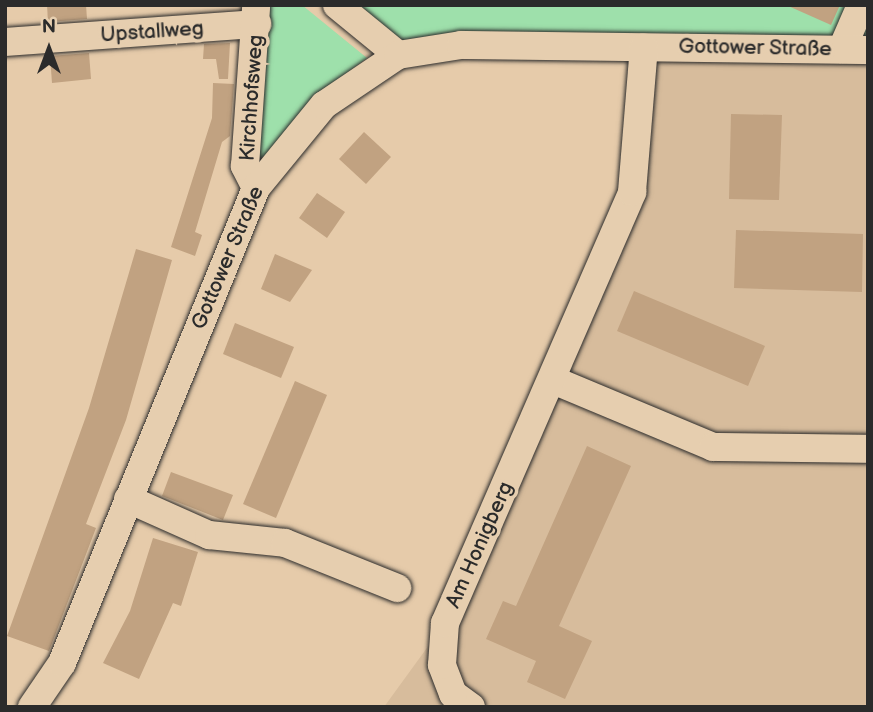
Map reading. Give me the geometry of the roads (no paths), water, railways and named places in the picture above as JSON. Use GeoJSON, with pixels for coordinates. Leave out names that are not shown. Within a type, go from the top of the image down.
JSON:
{"type":"FeatureCollection","features":[{"type":"Feature","properties":{"kind":"street"},"geometry":{"type":"LineString","coordinates":[[337,5],[398,55]]}},
{"type":"Feature","properties":{"kind":"street"},"geometry":{"type":"LineString","coordinates":[[855,49],[861,5]]}},
{"type":"Feature","properties":{"kind":"street","name":"Upstallweg"},"geometry":{"type":"LineString","coordinates":[[5,42],[256,15]]}},
{"type":"Feature","properties":{"kind":"street","name":"Kirchhofsweg"},"geometry":{"type":"LineString","coordinates":[[256,15],[245,166],[256,188]]}},
{"type":"Feature","properties":{"kind":"street","name":"Gottower Straße"},"geometry":{"type":"LineString","coordinates":[[32,707],[62,663],[256,188],[324,104],[398,55],[461,45],[855,49]]}},
{"type":"Feature","properties":{"kind":"street","name":"Am Honigberg"},"geometry":{"type":"LineString","coordinates":[[471,707],[453,694],[442,665],[445,623],[554,380],[632,191],[643,47]]}},
{"type":"Feature","properties":{"kind":"street"},"geometry":{"type":"LineString","coordinates":[[554,380],[713,447],[868,449]]}},
{"type":"Feature","properties":{"kind":"street"},"geometry":{"type":"LineString","coordinates":[[128,499],[209,535],[285,543],[397,588]]}}]}
